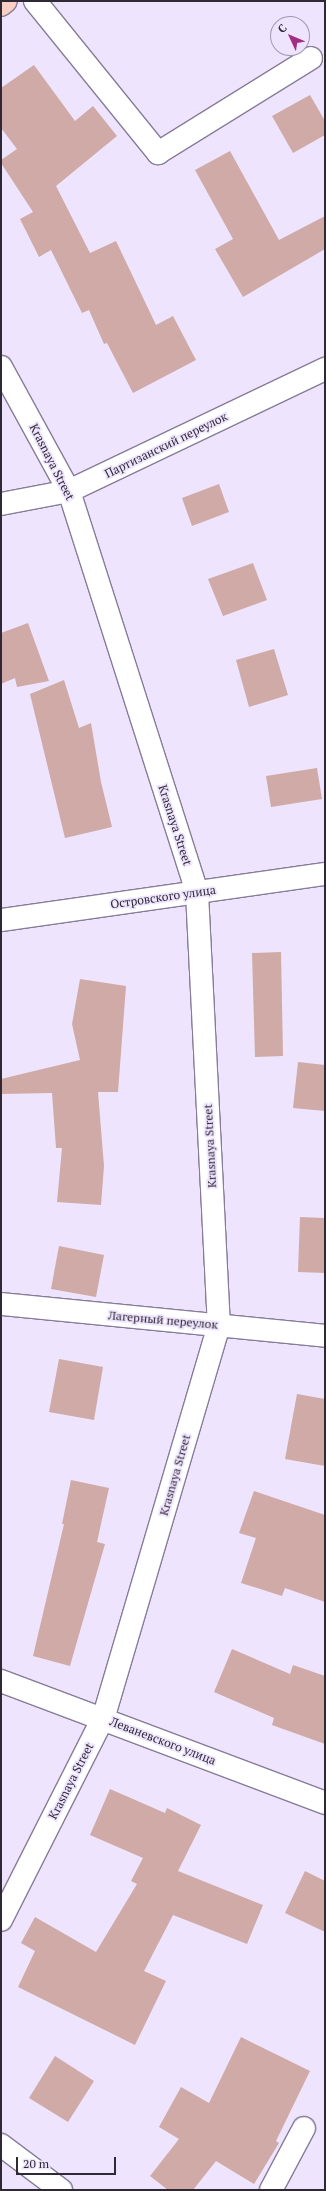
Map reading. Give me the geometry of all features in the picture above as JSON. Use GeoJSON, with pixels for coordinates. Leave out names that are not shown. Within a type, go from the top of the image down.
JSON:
{"type":"FeatureCollection","features":[{"type":"Feature","properties":{"kind":"main road"},"geometry":{"type":"LineString","coordinates":[[1,5],[6,1]]}},
{"type":"Feature","properties":{"kind":"street"},"geometry":{"type":"LineString","coordinates":[[35,1],[158,153],[311,58]]}},
{"type":"Feature","properties":{"kind":"street","name":"Krasnaya Street"},"geometry":{"type":"LineString","coordinates":[[1,368],[69,491],[197,893],[219,1325],[103,1718],[1,1920]]}},
{"type":"Feature","properties":{"kind":"street","name":"Партизанский переулок"},"geometry":{"type":"LineString","coordinates":[[1,504],[69,491],[325,368]]}},
{"type":"Feature","properties":{"kind":"street","name":"Островского улица"},"geometry":{"type":"LineString","coordinates":[[1,920],[325,874]]}},
{"type":"Feature","properties":{"kind":"street","name":"Лагерный переулок"},"geometry":{"type":"LineString","coordinates":[[1,1304],[325,1336]]}},
{"type":"Feature","properties":{"kind":"street","name":"Леваневского улица"},"geometry":{"type":"LineString","coordinates":[[1,1681],[103,1718],[325,1803]]}},
{"type":"Feature","properties":{"kind":"street"},"geometry":{"type":"LineString","coordinates":[[271,2190],[304,2128]]}},
{"type":"Feature","properties":{"kind":"street"},"geometry":{"type":"LineString","coordinates":[[1,2145],[61,2190]]}},
{"type":"Feature","properties":{"kind":"building"},"geometry":{"type":"Polygon","coordinates":[[[34,65],[75,121],[93,106],[117,136],[56,186],[90,253],[116,241],[156,325],[173,316],[196,360],[133,393],[107,343],[104,344],[89,310],[82,313],[51,250],[39,257],[20,219],[33,212],[1,163],[1,160],[17,149],[1,128],[1,88],[34,65]]]}},
{"type":"Feature","properties":{"kind":"building"},"geometry":{"type":"Polygon","coordinates":[[[310,95],[325,121],[325,135],[293,153],[272,116],[310,95]]]}},
{"type":"Feature","properties":{"kind":"building"},"geometry":{"type":"Polygon","coordinates":[[[230,151],[279,240],[325,216],[325,249],[243,297],[215,249],[233,239],[195,170],[230,151]]]}},
{"type":"Feature","properties":{"kind":"building"},"geometry":{"type":"Polygon","coordinates":[[[219,484],[229,512],[192,526],[182,498],[219,484]]]}},
{"type":"Feature","properties":{"kind":"building"},"geometry":{"type":"Polygon","coordinates":[[[253,563],[267,600],[223,616],[208,579],[253,563]]]}},
{"type":"Feature","properties":{"kind":"building"},"geometry":{"type":"Polygon","coordinates":[[[28,623],[49,681],[17,687],[15,678],[1,684],[1,633],[28,623]]]}},
{"type":"Feature","properties":{"kind":"building"},"geometry":{"type":"Polygon","coordinates":[[[274,649],[288,695],[249,707],[236,660],[274,649]]]}},
{"type":"Feature","properties":{"kind":"building"},"geometry":{"type":"Polygon","coordinates":[[[64,680],[79,728],[91,723],[101,782],[112,827],[65,838],[30,694],[64,680]]]}},
{"type":"Feature","properties":{"kind":"building"},"geometry":{"type":"Polygon","coordinates":[[[317,768],[322,799],[271,807],[266,776],[317,768]]]}},
{"type":"Feature","properties":{"kind":"building"},"geometry":{"type":"Polygon","coordinates":[[[281,952],[283,1056],[255,1057],[252,953],[281,952]]]}},
{"type":"Feature","properties":{"kind":"building"},"geometry":{"type":"Polygon","coordinates":[[[80,979],[126,986],[118,1092],[98,1092],[104,1166],[101,1205],[57,1202],[62,1148],[56,1148],[52,1093],[1,1094],[1,1079],[80,1060],[72,1024],[80,979]]]}},
{"type":"Feature","properties":{"kind":"building"},"geometry":{"type":"Polygon","coordinates":[[[298,1062],[325,1065],[325,1111],[293,1108],[298,1062]]]}},
{"type":"Feature","properties":{"kind":"building"},"geometry":{"type":"Polygon","coordinates":[[[300,1217],[325,1218],[325,1273],[298,1272],[300,1217]]]}},
{"type":"Feature","properties":{"kind":"building"},"geometry":{"type":"Polygon","coordinates":[[[59,1246],[104,1255],[96,1297],[51,1289],[59,1246]]]}},
{"type":"Feature","properties":{"kind":"building"},"geometry":{"type":"Polygon","coordinates":[[[59,1359],[103,1367],[94,1420],[49,1412],[59,1359]]]}},
{"type":"Feature","properties":{"kind":"building"},"geometry":{"type":"Polygon","coordinates":[[[297,1394],[325,1399],[325,1466],[285,1459],[297,1394]]]}},
{"type":"Feature","properties":{"kind":"building"},"geometry":{"type":"Polygon","coordinates":[[[71,1480],[109,1488],[97,1542],[105,1544],[70,1666],[33,1656],[64,1524],[62,1524],[71,1480]]]}},
{"type":"Feature","properties":{"kind":"building"},"geometry":{"type":"Polygon","coordinates":[[[254,1491],[325,1515],[325,1602],[285,1588],[282,1596],[241,1583],[256,1538],[239,1533],[254,1491]]]}},
{"type":"Feature","properties":{"kind":"building"},"geometry":{"type":"Polygon","coordinates":[[[232,1649],[290,1674],[293,1665],[325,1676],[325,1744],[272,1725],[274,1718],[214,1692],[232,1649]]]}},
{"type":"Feature","properties":{"kind":"building"},"geometry":{"type":"Polygon","coordinates":[[[110,1789],[165,1813],[167,1808],[201,1825],[178,1871],[263,1905],[247,1944],[173,1915],[144,1971],[166,1981],[135,2045],[18,1987],[35,1951],[21,1943],[35,1917],[96,1952],[137,1884],[131,1881],[143,1858],[90,1835],[110,1789]]]}},
{"type":"Feature","properties":{"kind":"building"},"geometry":{"type":"Polygon","coordinates":[[[305,1871],[325,1881],[325,1932],[285,1913],[305,1871]]]}},
{"type":"Feature","properties":{"kind":"building"},"geometry":{"type":"Polygon","coordinates":[[[241,2037],[310,2071],[276,2141],[279,2143],[254,2184],[216,2161],[193,2190],[168,2190],[150,2176],[179,2139],[159,2127],[181,2087],[209,2103],[241,2037]]]}},
{"type":"Feature","properties":{"kind":"building"},"geometry":{"type":"Polygon","coordinates":[[[55,2056],[94,2081],[68,2122],[29,2098],[55,2056]]]}}]}
